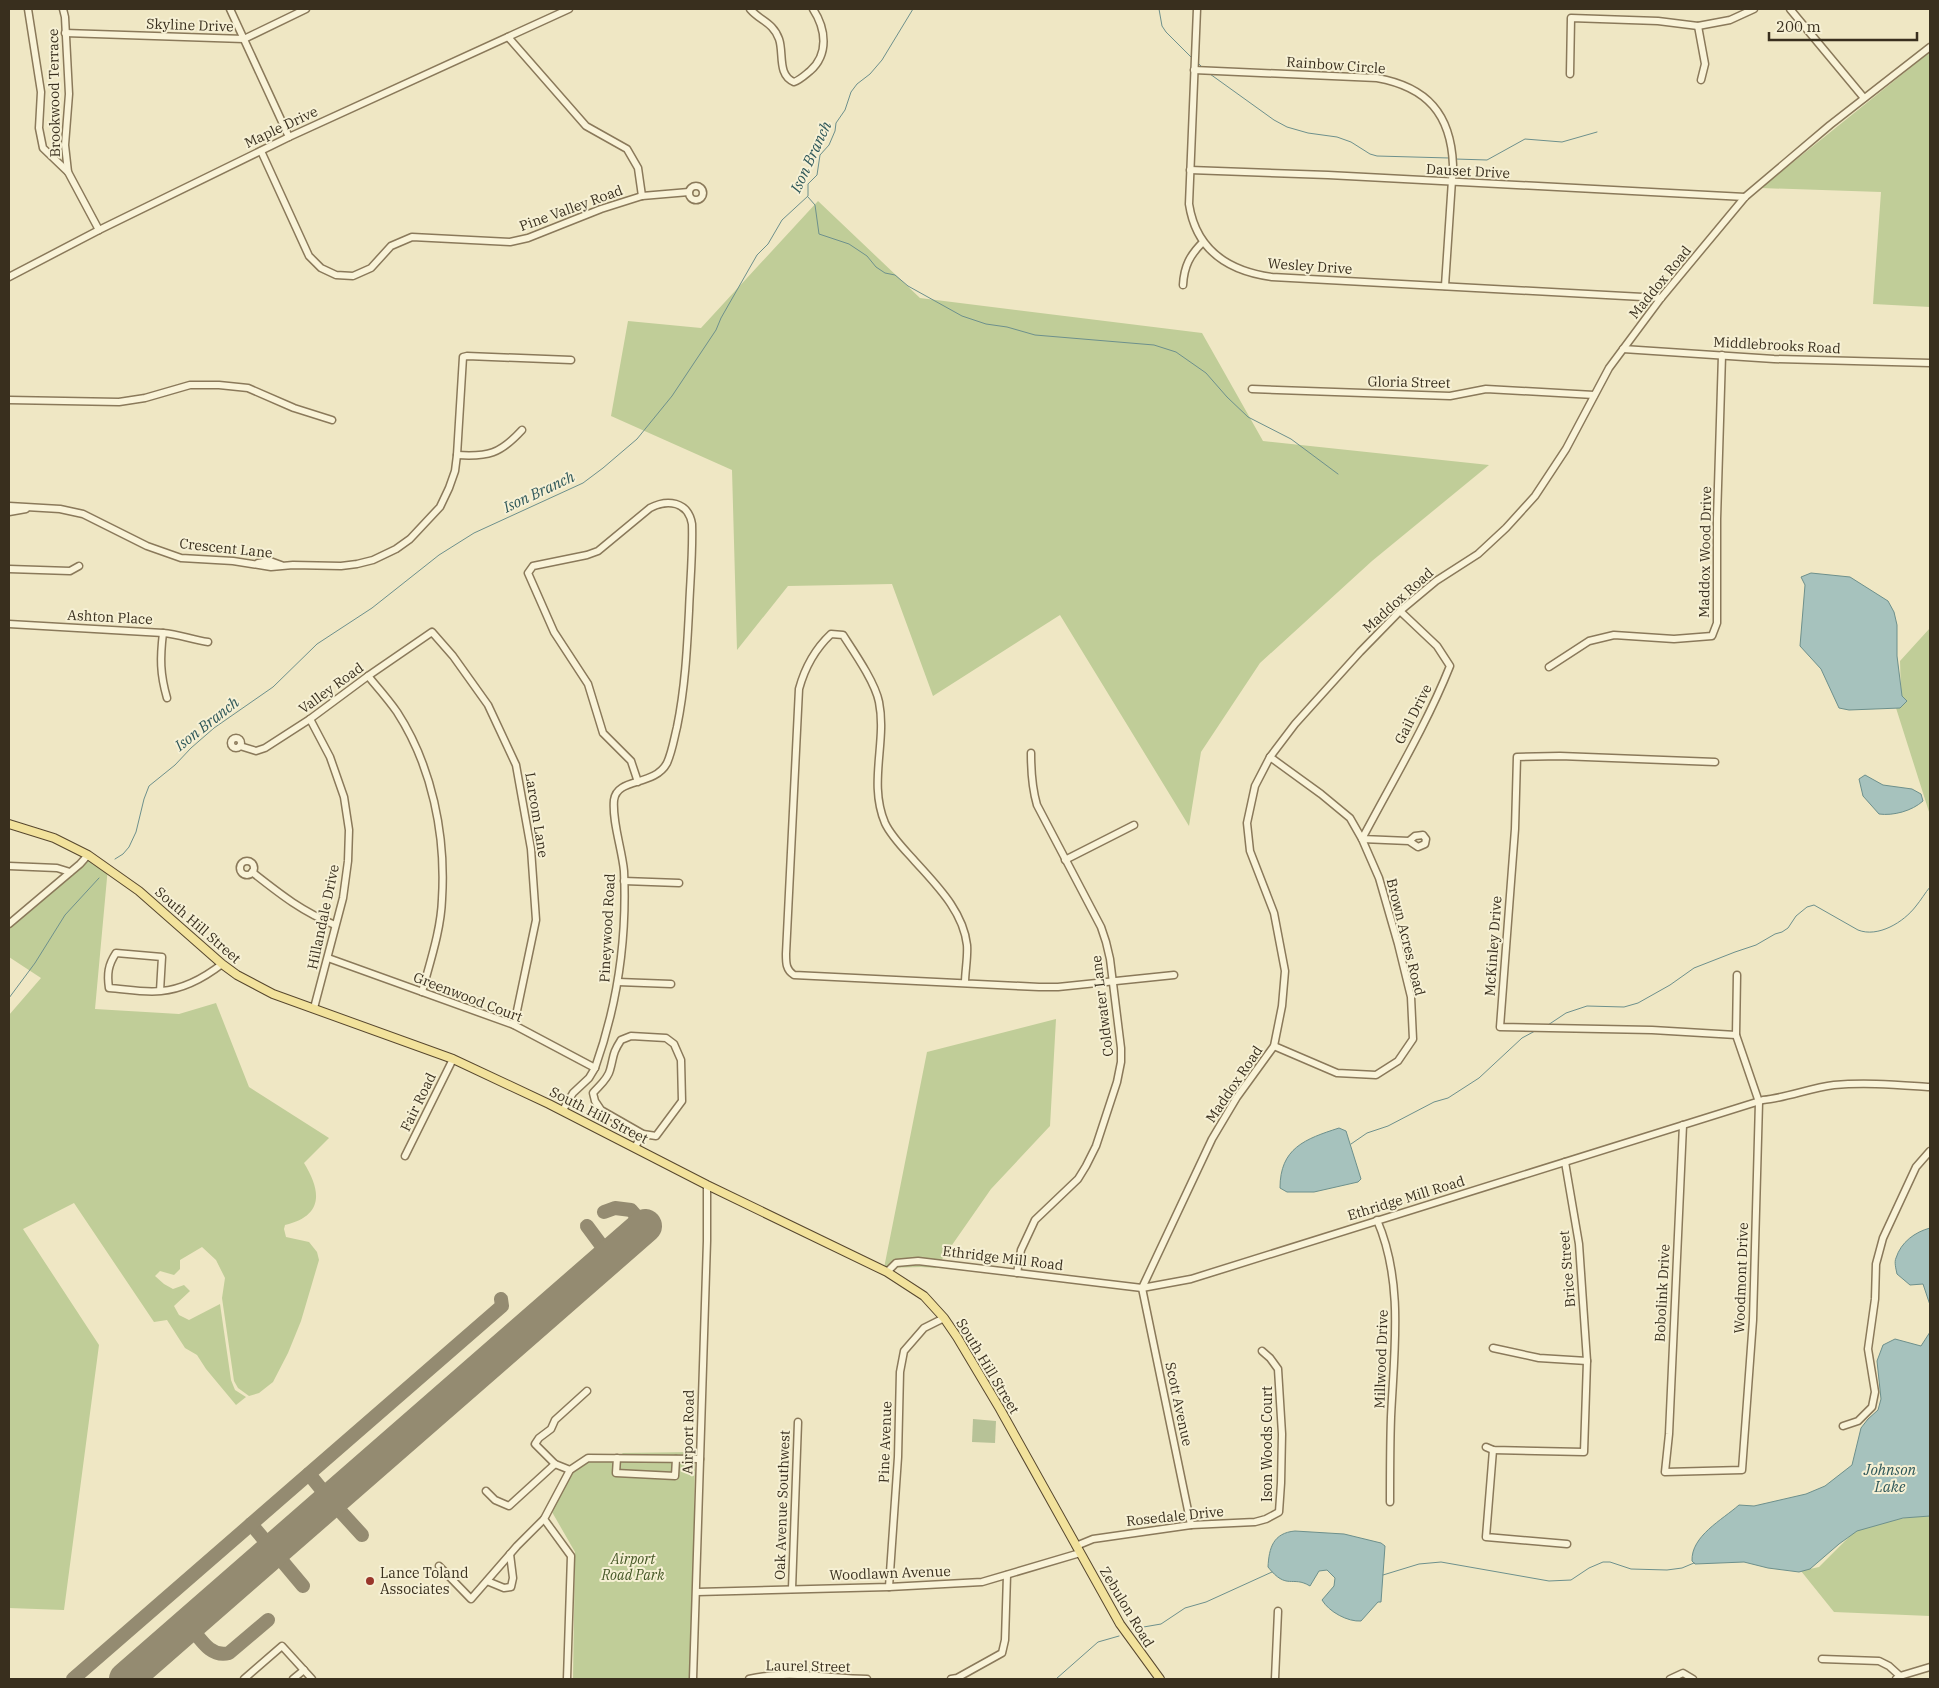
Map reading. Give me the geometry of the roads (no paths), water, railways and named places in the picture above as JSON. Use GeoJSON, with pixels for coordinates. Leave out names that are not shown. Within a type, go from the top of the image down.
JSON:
{"type":"FeatureCollection","features":[{"type":"Feature","properties":{"kind":"main road","name":"South Hill Street"},"geometry":{"type":"LineString","coordinates":[[9,824],[54,838],[88,856],[139,891],[222,964],[237,975],[273,994],[453,1059],[562,1110],[707,1185],[887,1272],[924,1296],[944,1318],[957,1337],[1078,1549]]}},
{"type":"Feature","properties":{"kind":"main road","name":"Zebulon Road"},"geometry":{"type":"LineString","coordinates":[[1078,1549],[1120,1624],[1160,1679]]}},
{"type":"Feature","properties":{"kind":"street"},"geometry":{"type":"LineString","coordinates":[[28,9],[41,92],[39,128],[43,148],[68,172]]}},
{"type":"Feature","properties":{"kind":"street","name":"Brookwood Terrace"},"geometry":{"type":"LineString","coordinates":[[63,9],[69,94],[65,146],[68,172],[99,230]]}},
{"type":"Feature","properties":{"kind":"street"},"geometry":{"type":"LineString","coordinates":[[230,9],[289,137]]}},
{"type":"Feature","properties":{"kind":"street","name":"Skyline Drive"},"geometry":{"type":"LineString","coordinates":[[65,33],[244,39],[306,9]]}},
{"type":"Feature","properties":{"kind":"street","name":"Maple Drive"},"geometry":{"type":"LineString","coordinates":[[9,277],[99,230],[289,137],[569,9]]}},
{"type":"Feature","properties":{"kind":"street"},"geometry":{"type":"LineString","coordinates":[[750,9],[755,15],[768,22],[774,29],[782,47],[782,66],[785,76],[794,82],[818,64],[825,47],[818,19],[813,9]]}},
{"type":"Feature","properties":{"kind":"street","name":"Wesley Drive"},"geometry":{"type":"LineString","coordinates":[[1197,9],[1189,189],[1191,214],[1203,242],[1228,264],[1254,274],[1661,298]]}},
{"type":"Feature","properties":{"kind":"street"},"geometry":{"type":"LineString","coordinates":[[1570,74],[1571,18],[1658,21],[1698,26],[1730,20],[1754,9]]}},
{"type":"Feature","properties":{"kind":"street"},"geometry":{"type":"LineString","coordinates":[[1790,9],[1864,98]]}},
{"type":"Feature","properties":{"kind":"street"},"geometry":{"type":"LineString","coordinates":[[1698,26],[1705,64],[1700,80]]}},
{"type":"Feature","properties":{"kind":"street","name":"Pine Valley Road"},"geometry":{"type":"LineString","coordinates":[[261,151],[309,256],[321,268],[336,275],[353,276],[371,268],[391,246],[412,236],[505,242],[519,240],[642,196],[638,168],[627,149],[586,126],[508,37]]}},
{"type":"Feature","properties":{"kind":"street","name":"Maddox Road"},"geometry":{"type":"LineString","coordinates":[[1142,1288],[1212,1139],[1237,1097],[1274,1046],[1282,1006],[1285,971],[1274,913],[1250,851],[1247,823],[1255,786],[1270,757],[1295,724],[1400,611],[1436,581],[1478,554],[1506,528],[1540,488],[1566,449],[1609,368],[1661,298],[1745,197],[1864,98],[1930,47]]}},
{"type":"Feature","properties":{"kind":"street","name":"Rainbow Circle"},"geometry":{"type":"LineString","coordinates":[[1194,70],[1377,78],[1402,84],[1416,91],[1429,102],[1444,122],[1450,134],[1452,148],[1452,183],[1446,286]]}},
{"type":"Feature","properties":{"kind":"street","name":"Dauset Drive"},"geometry":{"type":"LineString","coordinates":[[1190,170],[1328,175],[1745,197]]}},
{"type":"Feature","properties":{"kind":"street"},"geometry":{"type":"LineString","coordinates":[[642,196],[689,192]]}},
{"type":"Feature","properties":{"kind":"street"},"geometry":{"type":"LineString","coordinates":[[1184,285],[1185,266],[1192,254],[1203,242]]}},
{"type":"Feature","properties":{"kind":"street","name":"Middlebrooks Road"},"geometry":{"type":"LineString","coordinates":[[1623,349],[1791,360],[1930,363]]}},
{"type":"Feature","properties":{"kind":"street","name":"Maddox Wood Drive"},"geometry":{"type":"LineString","coordinates":[[1549,667],[1589,641],[1614,635],[1674,639],[1712,636],[1717,623],[1716,529],[1722,355]]}},
{"type":"Feature","properties":{"kind":"street","name":"Crescent Lane"},"geometry":{"type":"LineString","coordinates":[[9,506],[60,508],[83,514],[147,546],[181,558],[257,564],[271,567],[281,565],[341,566],[373,560],[396,549],[415,534],[440,507],[455,471],[463,357],[571,360]]}},
{"type":"Feature","properties":{"kind":"street"},"geometry":{"type":"LineString","coordinates":[[9,400],[119,402],[145,398],[190,386],[219,385],[248,388],[294,408],[332,420]]}},
{"type":"Feature","properties":{"kind":"street","name":"Gloria Street"},"geometry":{"type":"LineString","coordinates":[[1252,389],[1450,396],[1486,389],[1594,394]]}},
{"type":"Feature","properties":{"kind":"street"},"geometry":{"type":"LineString","coordinates":[[457,455],[489,455],[510,443],[522,430]]}},
{"type":"Feature","properties":{"kind":"street","name":"Pineywood Road"},"geometry":{"type":"LineString","coordinates":[[562,1110],[577,1088],[595,1068],[618,982],[624,881],[614,802],[616,794],[620,789],[638,782],[658,774],[664,766],[675,735],[684,686],[692,531],[691,519],[681,506],[670,502],[658,504],[650,508],[598,551],[588,555],[537,565],[528,570],[529,577],[547,619],[588,684],[603,734],[631,761],[638,782]]}},
{"type":"Feature","properties":{"kind":"street"},"geometry":{"type":"LineString","coordinates":[[9,512],[19,512],[32,508]]}},
{"type":"Feature","properties":{"kind":"street"},"geometry":{"type":"LineString","coordinates":[[9,568],[70,571],[80,566]]}},
{"type":"Feature","properties":{"kind":"street","name":"Gail Drive"},"geometry":{"type":"LineString","coordinates":[[1362,839],[1442,686],[1450,666],[1437,646],[1400,611]]}},
{"type":"Feature","properties":{"kind":"street","name":"Ashton Place"},"geometry":{"type":"LineString","coordinates":[[9,624],[179,634],[194,641],[208,642]]}},
{"type":"Feature","properties":{"kind":"street","name":"Valley Road"},"geometry":{"type":"LineString","coordinates":[[240,746],[256,751],[265,748],[310,719],[432,632]]}},
{"type":"Feature","properties":{"kind":"street","name":"Larcom Lane"},"geometry":{"type":"LineString","coordinates":[[432,632],[453,656],[488,705],[516,765],[531,849],[536,920],[514,1025]]}},
{"type":"Feature","properties":{"kind":"street"},"geometry":{"type":"LineString","coordinates":[[163,633],[160,656],[167,698]]}},
{"type":"Feature","properties":{"kind":"street"},"geometry":{"type":"LineString","coordinates":[[965,983],[966,945],[954,909],[895,838],[886,825],[881,811],[878,798],[880,712],[876,690],[843,635],[831,634],[813,654],[803,673],[799,689],[786,964],[789,972],[794,975],[965,983],[1058,987],[1174,975]]}},
{"type":"Feature","properties":{"kind":"street"},"geometry":{"type":"LineString","coordinates":[[368,676],[397,712],[416,749],[432,791],[441,836],[442,899],[434,946],[422,992]]}},
{"type":"Feature","properties":{"kind":"street","name":"Hillandale Drive"},"geometry":{"type":"LineString","coordinates":[[310,719],[330,757],[344,796],[349,830],[348,861],[343,898],[314,1008]]}},
{"type":"Feature","properties":{"kind":"street","name":"Coldwater Lane"},"geometry":{"type":"LineString","coordinates":[[1017,1273],[1021,1250],[1035,1220],[1078,1179],[1096,1146],[1122,1062],[1113,982],[1106,942],[1101,927],[1037,805],[1034,794],[1032,753]]}},
{"type":"Feature","properties":{"kind":"street","name":"McKinley Drive"},"geometry":{"type":"LineString","coordinates":[[1715,762],[1560,756],[1517,757],[1515,829],[1500,1027],[1652,1030],[1736,1035]]}},
{"type":"Feature","properties":{"kind":"street","name":"Brown Acres Road"},"geometry":{"type":"LineString","coordinates":[[1270,757],[1321,794],[1350,818],[1362,839],[1379,878],[1398,944],[1410,997],[1413,1039],[1398,1061],[1376,1075],[1337,1073],[1274,1046]]}},
{"type":"Feature","properties":{"kind":"street"},"geometry":{"type":"LineString","coordinates":[[1066,860],[1134,825]]}},
{"type":"Feature","properties":{"kind":"street"},"geometry":{"type":"LineString","coordinates":[[1362,839],[1408,841]]}},
{"type":"Feature","properties":{"kind":"street"},"geometry":{"type":"LineString","coordinates":[[9,924],[88,856]]}},
{"type":"Feature","properties":{"kind":"street"},"geometry":{"type":"LineString","coordinates":[[9,866],[57,868],[70,872]]}},
{"type":"Feature","properties":{"kind":"street"},"geometry":{"type":"LineString","coordinates":[[252,872],[294,905],[312,916],[335,925]]}},
{"type":"Feature","properties":{"kind":"street"},"geometry":{"type":"LineString","coordinates":[[624,881],[679,883]]}},
{"type":"Feature","properties":{"kind":"street"},"geometry":{"type":"LineString","coordinates":[[160,991],[162,957],[116,953],[110,962],[107,975],[109,988],[160,991],[193,983],[209,975],[222,964]]}},
{"type":"Feature","properties":{"kind":"street","name":"Greenwood Court"},"geometry":{"type":"LineString","coordinates":[[328,958],[514,1025],[595,1068]]}},
{"type":"Feature","properties":{"kind":"street"},"geometry":{"type":"LineString","coordinates":[[1737,975],[1736,1035],[1759,1102]]}},
{"type":"Feature","properties":{"kind":"street"},"geometry":{"type":"LineString","coordinates":[[618,982],[671,984]]}},
{"type":"Feature","properties":{"kind":"street"},"geometry":{"type":"LineString","coordinates":[[632,1036],[666,1038],[674,1044],[681,1060],[682,1101],[656,1136],[643,1134],[601,1110],[593,1092],[603,1083],[610,1071],[611,1059],[621,1040],[632,1036]]}},
{"type":"Feature","properties":{"kind":"street","name":"Fair Road"},"geometry":{"type":"LineString","coordinates":[[406,1156],[453,1059]]}},
{"type":"Feature","properties":{"kind":"street","name":"Ethridge Mill Road"},"geometry":{"type":"LineString","coordinates":[[887,1272],[896,1263],[918,1261],[1142,1288],[1191,1279],[1759,1102],[1805,1090],[1835,1085],[1879,1084],[1930,1087]]}},
{"type":"Feature","properties":{"kind":"street","name":"Woodmont Drive"},"geometry":{"type":"LineString","coordinates":[[1666,1461],[1665,1472],[1742,1470],[1753,1320],[1759,1102]]}},
{"type":"Feature","properties":{"kind":"street","name":"Bobolink Drive"},"geometry":{"type":"LineString","coordinates":[[1666,1461],[1683,1126]]}},
{"type":"Feature","properties":{"kind":"street"},"geometry":{"type":"LineString","coordinates":[[635,1148],[643,1134]]}},
{"type":"Feature","properties":{"kind":"street"},"geometry":{"type":"LineString","coordinates":[[1843,1426],[1858,1421],[1872,1407],[1875,1392],[1868,1349],[1875,1299],[1876,1264],[1883,1238],[1916,1167],[1930,1151]]}},
{"type":"Feature","properties":{"kind":"street","name":"Brice Street"},"geometry":{"type":"LineString","coordinates":[[1493,1450],[1584,1452],[1588,1375],[1579,1244],[1565,1162]]}},
{"type":"Feature","properties":{"kind":"street","name":"Airport Road"},"geometry":{"type":"LineString","coordinates":[[693,1679],[697,1592],[707,1185]]}},
{"type":"Feature","properties":{"kind":"street","name":"Millwood Drive"},"geometry":{"type":"LineString","coordinates":[[1377,1220],[1385,1238],[1393,1276],[1396,1321],[1391,1418],[1390,1502]]}},
{"type":"Feature","properties":{"kind":"street","name":"Scott Avenue"},"geometry":{"type":"LineString","coordinates":[[1142,1288],[1191,1525]]}},
{"type":"Feature","properties":{"kind":"street","name":"Pine Avenue"},"geometry":{"type":"LineString","coordinates":[[889,1587],[898,1457],[900,1372],[904,1350],[924,1328],[944,1318]]}},
{"type":"Feature","properties":{"kind":"street"},"geometry":{"type":"LineString","coordinates":[[1492,1348],[1539,1358],[1587,1361]]}},
{"type":"Feature","properties":{"kind":"street","name":"Ison Woods Court"},"geometry":{"type":"LineString","coordinates":[[1262,1351],[1278,1369],[1280,1391],[1281,1483],[1279,1512],[1276,1513]]}},
{"type":"Feature","properties":{"kind":"street"},"geometry":{"type":"LineString","coordinates":[[570,1470],[554,1464],[535,1444],[539,1438],[551,1429],[555,1420],[587,1391]]}},
{"type":"Feature","properties":{"kind":"street","name":"Oak Avenue Southwest"},"geometry":{"type":"LineString","coordinates":[[792,1588],[798,1422]]}},
{"type":"Feature","properties":{"kind":"street"},"geometry":{"type":"LineString","coordinates":[[1486,1447],[1493,1450],[1486,1537],[1567,1544]]}},
{"type":"Feature","properties":{"kind":"street"},"geometry":{"type":"LineString","coordinates":[[439,1566],[471,1600],[510,1554],[544,1519],[570,1470],[588,1458],[700,1459]]}},
{"type":"Feature","properties":{"kind":"street"},"geometry":{"type":"LineString","coordinates":[[617,1458],[616,1473],[675,1476],[676,1459]]}},
{"type":"Feature","properties":{"kind":"street"},"geometry":{"type":"LineString","coordinates":[[486,1491],[495,1500],[509,1506],[554,1464]]}},
{"type":"Feature","properties":{"kind":"street","name":"Rosedale Drive"},"geometry":{"type":"LineString","coordinates":[[1078,1549],[1093,1539],[1191,1525],[1255,1522],[1266,1519],[1276,1513]]}},
{"type":"Feature","properties":{"kind":"street"},"geometry":{"type":"LineString","coordinates":[[544,1519],[571,1556],[567,1679]]}},
{"type":"Feature","properties":{"kind":"street","name":"Woodlawn Avenue"},"geometry":{"type":"LineString","coordinates":[[697,1592],[792,1588],[889,1587],[982,1582],[1007,1575],[1078,1549]]}},
{"type":"Feature","properties":{"kind":"street"},"geometry":{"type":"LineString","coordinates":[[487,1580],[504,1588],[511,1587],[513,1578],[510,1554]]}},
{"type":"Feature","properties":{"kind":"street"},"geometry":{"type":"LineString","coordinates":[[951,1679],[974,1669],[1002,1653],[1005,1640],[1007,1575]]}},
{"type":"Feature","properties":{"kind":"street"},"geometry":{"type":"LineString","coordinates":[[1275,1679],[1278,1611]]}},
{"type":"Feature","properties":{"kind":"street"},"geometry":{"type":"LineString","coordinates":[[244,1679],[282,1646],[312,1679]]}},
{"type":"Feature","properties":{"kind":"street"},"geometry":{"type":"LineString","coordinates":[[1822,1659],[1879,1661],[1889,1666],[1898,1678],[1930,1667]]}},
{"type":"Feature","properties":{"kind":"street"},"geometry":{"type":"LineString","coordinates":[[294,1679],[304,1670]]}},
{"type":"Feature","properties":{"kind":"street"},"geometry":{"type":"LineString","coordinates":[[1670,1679],[1683,1673],[1693,1679]]}},
{"type":"Feature","properties":{"kind":"street","name":"Laurel Street"},"geometry":{"type":"LineString","coordinates":[[749,1679],[764,1676],[802,1675],[867,1679]]}},
{"type":"Feature","properties":{"kind":"water"},"geometry":{"type":"Polygon","coordinates":[[[1811,573],[1850,577],[1888,601],[1894,612],[1897,625],[1897,656],[1902,696],[1907,701],[1900,708],[1849,710],[1839,708],[1821,669],[1800,646],[1805,585],[1801,577],[1811,573]]]}},
{"type":"Feature","properties":{"kind":"water"},"geometry":{"type":"Polygon","coordinates":[[[1865,775],[1883,785],[1912,789],[1921,794],[1923,801],[1913,808],[1902,812],[1879,814],[1863,796],[1859,779],[1865,775]]]}},
{"type":"Feature","properties":{"kind":"water"},"geometry":{"type":"Polygon","coordinates":[[[1339,1128],[1346,1131],[1361,1179],[1358,1182],[1314,1192],[1287,1192],[1280,1188],[1284,1163],[1290,1154],[1305,1141],[1339,1128]]]}},
{"type":"Feature","properties":{"kind":"water"},"geometry":{"type":"Polygon","coordinates":[[[1930,1228],[1930,1305],[1923,1284],[1910,1285],[1897,1274],[1895,1261],[1898,1252],[1905,1243],[1919,1232],[1930,1228]]]}},
{"type":"Feature","properties":{"kind":"water","name":"Johnson Lake"},"geometry":{"type":"Polygon","coordinates":[[[1930,1332],[1930,1516],[1903,1518],[1857,1531],[1810,1569],[1799,1572],[1768,1568],[1744,1562],[1695,1564],[1692,1561],[1693,1552],[1702,1536],[1739,1505],[1754,1506],[1806,1494],[1825,1486],[1852,1465],[1861,1428],[1878,1410],[1881,1399],[1877,1361],[1883,1345],[1895,1339],[1921,1346],[1930,1332]]]}},
{"type":"Feature","properties":{"kind":"water"},"geometry":{"type":"Polygon","coordinates":[[[1288,1532],[1344,1534],[1381,1543],[1385,1546],[1381,1602],[1378,1602],[1361,1621],[1350,1620],[1339,1615],[1322,1600],[1334,1586],[1335,1578],[1327,1570],[1319,1571],[1310,1586],[1304,1583],[1280,1579],[1268,1567],[1271,1548],[1277,1538],[1288,1532]]]}},
{"type":"Feature","properties":{"kind":"waterway","name":"Ison Branch"},"geometry":{"type":"LineString","coordinates":[[115,859],[129,847],[136,832],[149,786],[175,765],[214,728],[273,687],[317,644],[372,608],[439,555],[474,533],[583,483],[637,439],[672,396],[716,330],[757,255],[768,244],[782,220],[808,196],[808,184],[817,175],[820,155],[829,145],[836,123],[845,110],[851,92],[882,60],[913,9]]}},
{"type":"Feature","properties":{"kind":"waterway"},"geometry":{"type":"LineString","coordinates":[[1159,9],[1162,26],[1166,32],[1192,58]]}},
{"type":"Feature","properties":{"kind":"waterway"},"geometry":{"type":"LineString","coordinates":[[1197,62],[1203,68]]}},
{"type":"Feature","properties":{"kind":"waterway"},"geometry":{"type":"LineString","coordinates":[[1210,74],[1274,120],[1287,127],[1308,133],[1337,137],[1377,156],[1449,158]]}},
{"type":"Feature","properties":{"kind":"waterway"},"geometry":{"type":"LineString","coordinates":[[1455,159],[1487,160],[1525,139],[1562,142],[1597,132]]}},
{"type":"Feature","properties":{"kind":"waterway"},"geometry":{"type":"LineString","coordinates":[[808,197],[815,205],[819,234],[849,244],[867,256],[876,267],[885,273],[895,275],[908,286],[962,316],[986,324],[1007,327],[1035,335],[1154,345],[1176,352],[1206,373],[1248,417],[1291,439],[1338,474]]}},
{"type":"Feature","properties":{"kind":"waterway","name":"Ison Branch"},"geometry":{"type":"LineString","coordinates":[[9,998],[35,963],[65,915],[99,878]]}},
{"type":"Feature","properties":{"kind":"waterway"},"geometry":{"type":"LineString","coordinates":[[1548,1025],[1566,1013],[1587,1006],[1624,1007],[1638,1003],[1670,985],[1694,968],[1756,945],[1782,932],[1788,928],[1796,916],[1807,907],[1814,905],[1858,930],[1866,932],[1882,930],[1905,918],[1930,887]]}},
{"type":"Feature","properties":{"kind":"waterway"},"geometry":{"type":"LineString","coordinates":[[1351,1144],[1367,1133],[1388,1126],[1434,1102],[1448,1098],[1479,1078],[1522,1038],[1535,1031]]}},
{"type":"Feature","properties":{"kind":"waterway"},"geometry":{"type":"LineString","coordinates":[[1383,1575],[1419,1564],[1441,1562],[1549,1581],[1571,1580],[1589,1568],[1603,1562],[1610,1562],[1631,1569],[1667,1570],[1682,1568],[1694,1563]]}},
{"type":"Feature","properties":{"kind":"waterway"},"geometry":{"type":"LineString","coordinates":[[1132,1629],[1161,1624],[1185,1608],[1206,1602],[1272,1572]]}},
{"type":"Feature","properties":{"kind":"waterway"},"geometry":{"type":"LineString","coordinates":[[1056,1679],[1098,1642],[1119,1636]]}},
{"type":"Feature","properties":{"kind":"place","name":"Lance Toland Associates"},"geometry":{"type":"Point","coordinates":[370,1581]}},
{"type":"Feature","properties":{"kind":"park label","name":"Airport Road Park"},"geometry":{"type":"Point","coordinates":[633,1568]}}]}
